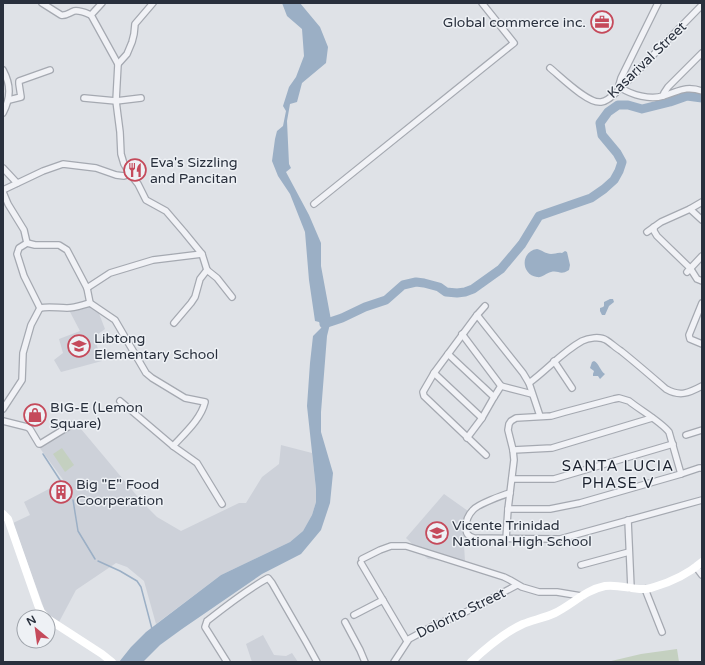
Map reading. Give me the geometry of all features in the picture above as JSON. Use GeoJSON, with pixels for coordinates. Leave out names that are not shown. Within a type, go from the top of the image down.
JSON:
{"type":"FeatureCollection","features":[{"type":"Feature","properties":{"kind":"main road"},"geometry":{"type":"LineString","coordinates":[[3,514],[8,519],[40,609]]}},
{"type":"Feature","properties":{"kind":"main road"},"geometry":{"type":"LineString","coordinates":[[471,662],[516,628],[525,623],[556,613],[581,596],[597,588],[615,585],[645,589],[665,584],[686,574],[699,564]]}},
{"type":"Feature","properties":{"kind":"main road"},"geometry":{"type":"LineString","coordinates":[[56,624],[112,662]]}},
{"type":"Feature","properties":{"kind":"street"},"geometry":{"type":"LineString","coordinates":[[42,3],[64,16],[76,11],[91,15],[118,64],[116,101],[121,154],[124,164],[138,184],[146,200],[166,211],[202,254],[207,270],[217,278],[232,297]]}},
{"type":"Feature","properties":{"kind":"street"},"geometry":{"type":"LineString","coordinates":[[91,15],[102,3]]}},
{"type":"Feature","properties":{"kind":"street"},"geometry":{"type":"LineString","coordinates":[[118,64],[127,54],[132,42],[135,24],[153,3]]}},
{"type":"Feature","properties":{"kind":"street"},"geometry":{"type":"LineString","coordinates":[[314,204],[514,43],[482,3]]}},
{"type":"Feature","properties":{"kind":"street"},"geometry":{"type":"LineString","coordinates":[[658,3],[621,78],[621,88],[628,92],[645,97],[657,98],[685,88],[702,91]]}},
{"type":"Feature","properties":{"kind":"street","name":"Kasarival Street"},"geometry":{"type":"LineString","coordinates":[[550,68],[581,94],[592,101],[601,102],[608,99],[621,88],[702,5]]}},
{"type":"Feature","properties":{"kind":"street"},"geometry":{"type":"LineString","coordinates":[[663,96],[668,87],[702,53]]}},
{"type":"Feature","properties":{"kind":"street"},"geometry":{"type":"LineString","coordinates":[[3,70],[9,85],[9,100],[3,113]]}},
{"type":"Feature","properties":{"kind":"street"},"geometry":{"type":"LineString","coordinates":[[9,100],[21,97],[19,82],[50,70]]}},
{"type":"Feature","properties":{"kind":"street"},"geometry":{"type":"LineString","coordinates":[[84,98],[116,101],[141,98]]}},
{"type":"Feature","properties":{"kind":"street"},"geometry":{"type":"LineString","coordinates":[[27,243],[24,230],[8,204],[3,191],[43,171],[63,164],[96,168],[116,175],[124,176],[130,174]]}},
{"type":"Feature","properties":{"kind":"street"},"geometry":{"type":"LineString","coordinates":[[3,168],[17,183]]}},
{"type":"Feature","properties":{"kind":"street"},"geometry":{"type":"LineString","coordinates":[[647,232],[660,222],[702,202]]}},
{"type":"Feature","properties":{"kind":"street"},"geometry":{"type":"LineString","coordinates":[[690,209],[702,220]]}},
{"type":"Feature","properties":{"kind":"street"},"geometry":{"type":"LineString","coordinates":[[654,227],[654,231],[657,236],[697,279],[702,281]]}},
{"type":"Feature","properties":{"kind":"street"},"geometry":{"type":"LineString","coordinates":[[40,308],[24,276],[17,254],[19,248],[27,243],[35,245],[59,245],[67,250],[86,288],[90,303],[115,320],[146,373],[185,398],[205,402],[198,418],[173,446]]}},
{"type":"Feature","properties":{"kind":"street"},"geometry":{"type":"LineString","coordinates":[[86,288],[110,273],[153,260],[202,254]]}},
{"type":"Feature","properties":{"kind":"street"},"geometry":{"type":"LineString","coordinates":[[689,270],[702,256]]}},
{"type":"Feature","properties":{"kind":"street"},"geometry":{"type":"LineString","coordinates":[[174,323],[195,297],[199,281],[207,270]]}},
{"type":"Feature","properties":{"kind":"street"},"geometry":{"type":"LineString","coordinates":[[3,409],[22,380],[24,346],[40,308],[46,306],[66,308],[90,303]]}},
{"type":"Feature","properties":{"kind":"street"},"geometry":{"type":"LineString","coordinates":[[702,303],[689,335],[690,339],[702,342]]}},
{"type":"Feature","properties":{"kind":"street"},"geometry":{"type":"LineString","coordinates":[[485,306],[462,334],[434,373],[423,392],[424,396],[486,455]]}},
{"type":"Feature","properties":{"kind":"street"},"geometry":{"type":"LineString","coordinates":[[477,315],[523,373],[529,383],[540,416]]}},
{"type":"Feature","properties":{"kind":"street"},"geometry":{"type":"LineString","coordinates":[[462,334],[502,386],[532,394]]}},
{"type":"Feature","properties":{"kind":"street"},"geometry":{"type":"LineString","coordinates":[[529,383],[554,361],[584,340],[601,338],[605,339],[630,358],[666,389],[673,393],[679,394],[688,392],[702,386]]}},
{"type":"Feature","properties":{"kind":"street"},"geometry":{"type":"LineString","coordinates":[[448,354],[494,397]]}},
{"type":"Feature","properties":{"kind":"street"},"geometry":{"type":"LineString","coordinates":[[554,361],[572,388]]}},
{"type":"Feature","properties":{"kind":"street"},"geometry":{"type":"LineString","coordinates":[[434,373],[482,418]]}},
{"type":"Feature","properties":{"kind":"street"},"geometry":{"type":"LineString","coordinates":[[468,438],[502,386]]}},
{"type":"Feature","properties":{"kind":"street"},"geometry":{"type":"LineString","coordinates":[[506,538],[514,460],[508,430],[511,421],[516,418],[551,416],[619,398],[629,401],[665,428],[668,432],[673,444],[681,474]]}},
{"type":"Feature","properties":{"kind":"street"},"geometry":{"type":"LineString","coordinates":[[120,401],[173,446],[196,463],[222,504]]}},
{"type":"Feature","properties":{"kind":"street"},"geometry":{"type":"LineString","coordinates":[[513,450],[552,448],[652,418]]}},
{"type":"Feature","properties":{"kind":"street"},"geometry":{"type":"LineString","coordinates":[[3,421],[27,427],[30,429],[39,444],[71,425]]}},
{"type":"Feature","properties":{"kind":"street"},"geometry":{"type":"LineString","coordinates":[[686,436],[702,430]]}},
{"type":"Feature","properties":{"kind":"street"},"geometry":{"type":"LineString","coordinates":[[512,479],[554,479],[673,444]]}},
{"type":"Feature","properties":{"kind":"street"},"geometry":{"type":"LineString","coordinates":[[508,509],[550,510],[580,503],[702,468]]}},
{"type":"Feature","properties":{"kind":"street"},"geometry":{"type":"LineString","coordinates":[[510,493],[501,495],[474,508],[469,515],[466,524],[466,533],[469,537],[560,539],[702,500]]}},
{"type":"Feature","properties":{"kind":"street"},"geometry":{"type":"LineString","coordinates":[[628,520],[631,588]]}},
{"type":"Feature","properties":{"kind":"street"},"geometry":{"type":"LineString","coordinates":[[407,641],[362,561],[380,550],[391,546],[406,546],[504,577],[517,585],[539,592],[557,592],[581,596]]}},
{"type":"Feature","properties":{"kind":"street"},"geometry":{"type":"LineString","coordinates":[[581,565],[629,552]]}},
{"type":"Feature","properties":{"kind":"street"},"geometry":{"type":"LineString","coordinates":[[699,564],[702,575]]}},
{"type":"Feature","properties":{"kind":"street"},"geometry":{"type":"LineString","coordinates":[[227,662],[205,627],[205,624],[233,601],[268,578],[299,628],[317,662]]}},
{"type":"Feature","properties":{"kind":"street","name":"Dolorito Street"},"geometry":{"type":"LineString","coordinates":[[394,662],[409,638],[455,617],[517,585]]}},
{"type":"Feature","properties":{"kind":"street"},"geometry":{"type":"LineString","coordinates":[[645,589],[662,632]]}},
{"type":"Feature","properties":{"kind":"street"},"geometry":{"type":"LineString","coordinates":[[354,615],[383,600]]}},
{"type":"Feature","properties":{"kind":"street"},"geometry":{"type":"LineString","coordinates":[[345,622],[365,662]]}},
{"type":"Feature","properties":{"kind":"shaded area","name":"Libtong Elementary School"},"geometry":{"type":"Polygon","coordinates":[[[88,305],[98,311],[105,329],[94,337],[102,361],[61,372],[54,360],[63,353],[59,339],[80,331],[69,310],[88,305]]]}},
{"type":"Feature","properties":{"kind":"shaded area"},"geometry":{"type":"Polygon","coordinates":[[[76,423],[143,503],[157,517],[181,531],[239,503],[246,503],[262,477],[279,464],[281,445],[312,453],[316,502],[312,515],[303,531],[290,542],[221,575],[156,624],[144,581],[127,567],[116,563],[76,590],[59,622],[56,620],[56,609],[44,609],[13,523],[30,515],[24,502],[64,481],[39,447],[76,423]]]}},
{"type":"Feature","properties":{"kind":"shaded area","name":"Vicente Trinidad National High School"},"geometry":{"type":"Polygon","coordinates":[[[444,494],[468,511],[463,527],[465,562],[428,559],[406,538],[444,494]]]}},
{"type":"Feature","properties":{"kind":"shaded area"},"geometry":{"type":"Polygon","coordinates":[[[263,635],[274,655],[286,656],[292,653],[298,662],[252,662],[246,644],[263,635]]]}},
{"type":"Feature","properties":{"kind":"green space"},"geometry":{"type":"Polygon","coordinates":[[[62,448],[74,465],[65,472],[53,454],[62,448]]]}},
{"type":"Feature","properties":{"kind":"green space"},"geometry":{"type":"Polygon","coordinates":[[[677,649],[679,662],[607,662],[641,654],[677,649]]]}},
{"type":"Feature","properties":{"kind":"water"},"geometry":{"type":"Polygon","coordinates":[[[282,3],[300,3],[320,27],[328,47],[326,63],[302,83],[297,102],[290,104],[287,121],[289,164],[291,168],[286,172],[309,215],[321,243],[321,266],[331,320],[327,336],[321,412],[321,432],[333,473],[330,503],[321,530],[301,554],[262,574],[160,645],[143,662],[119,662],[146,632],[221,575],[290,542],[303,531],[312,515],[316,502],[316,489],[307,406],[313,336],[322,327],[319,322],[315,321],[309,280],[305,232],[290,194],[278,176],[272,161],[277,131],[283,126],[286,111],[283,106],[289,87],[296,77],[304,56],[302,29],[287,16],[282,3]]]}},
{"type":"Feature","properties":{"kind":"water"},"geometry":{"type":"Polygon","coordinates":[[[537,249],[549,254],[562,253],[565,251],[567,252],[570,265],[569,270],[564,273],[551,272],[539,277],[531,275],[525,267],[525,258],[532,251],[537,249]]]}},
{"type":"Feature","properties":{"kind":"water"},"geometry":{"type":"Polygon","coordinates":[[[613,299],[614,302],[609,306],[605,315],[602,315],[600,308],[604,306],[604,302],[613,299]]]}},
{"type":"Feature","properties":{"kind":"water"},"geometry":{"type":"Polygon","coordinates":[[[594,361],[605,374],[600,379],[598,376],[593,376],[594,371],[590,368],[592,362],[594,361]]]}},
{"type":"Feature","properties":{"kind":"waterway"},"geometry":{"type":"LineString","coordinates":[[324,324],[386,300],[403,285],[416,282],[424,283],[439,287],[446,292],[457,293],[473,289],[501,269],[522,244],[539,216],[591,198],[614,180],[622,162],[617,153],[602,135],[600,123],[608,112],[618,105],[628,105],[642,109],[687,96],[702,98]]}},
{"type":"Feature","properties":{"kind":"waterway"},"geometry":{"type":"LineString","coordinates":[[43,454],[71,497]]}},
{"type":"Feature","properties":{"kind":"waterway"},"geometry":{"type":"LineString","coordinates":[[73,500],[78,531],[95,559]]}},
{"type":"Feature","properties":{"kind":"waterway"},"geometry":{"type":"LineString","coordinates":[[98,561],[137,581],[141,587],[152,629]]}},
{"type":"Feature","properties":{"kind":"place","name":"Global commerce inc."},"geometry":{"type":"Point","coordinates":[602,22]}},
{"type":"Feature","properties":{"kind":"place","name":"Eva's Sizzling and Pancitan"},"geometry":{"type":"Point","coordinates":[135,170]}},
{"type":"Feature","properties":{"kind":"place","name":"Libtong Elementary School"},"geometry":{"type":"Point","coordinates":[79,346]}},
{"type":"Feature","properties":{"kind":"place","name":"BIG-E (Lemon Square)"},"geometry":{"type":"Point","coordinates":[35,415]}},
{"type":"Feature","properties":{"kind":"place","name":"Big \"E\" Food Coorperation"},"geometry":{"type":"Point","coordinates":[61,492]}},
{"type":"Feature","properties":{"kind":"place","name":"Vicente Trinidad National High School"},"geometry":{"type":"Point","coordinates":[437,533]}},
{"type":"Feature","properties":{"kind":"district","name":"SANTA LUCIA PHASE V"},"geometry":{"type":"Point","coordinates":[618,474]}}]}
